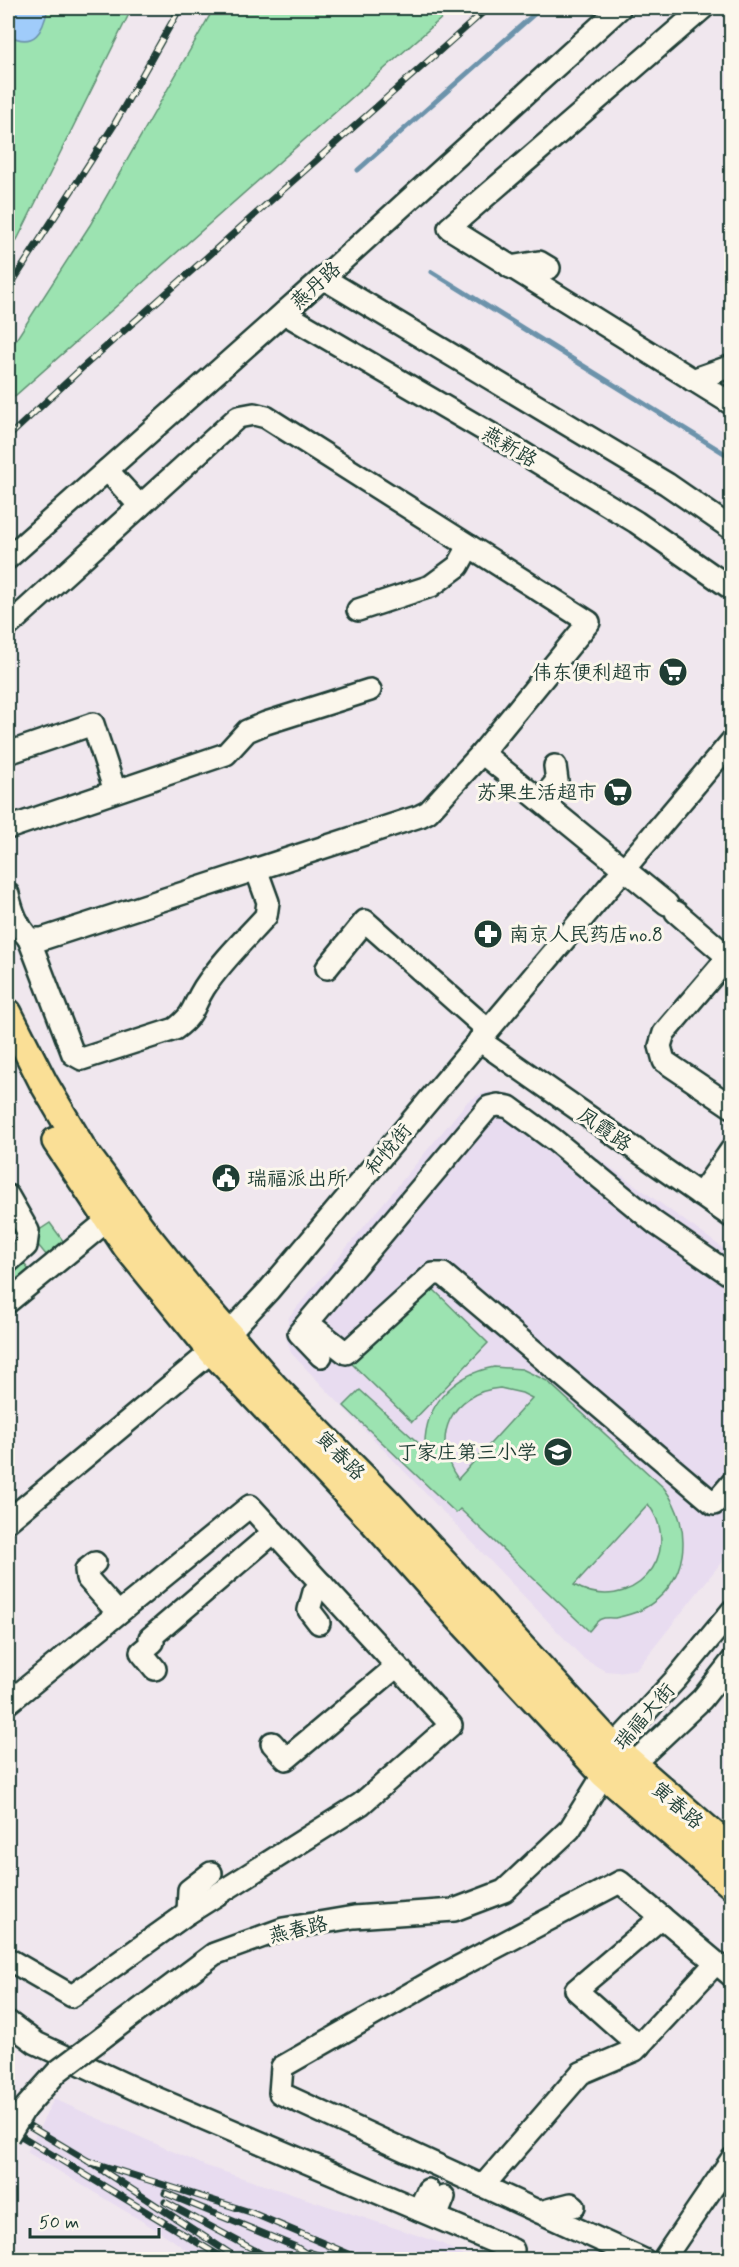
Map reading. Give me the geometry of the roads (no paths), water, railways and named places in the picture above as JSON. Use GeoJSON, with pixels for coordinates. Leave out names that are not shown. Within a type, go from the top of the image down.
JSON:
{"type":"FeatureCollection","features":[{"type":"Feature","properties":{"kind":"main road","name":"寅春路"},"geometry":{"type":"LineString","coordinates":[[8,1013],[43,1082],[83,1150],[146,1235],[220,1342],[462,1622],[604,1774],[732,1885]]}},
{"type":"Feature","properties":{"kind":"main road","name":"寅春路"},"geometry":{"type":"LineString","coordinates":[[8,1053],[26,1090],[60,1148],[108,1220],[164,1294],[274,1387],[391,1506],[623,1756],[732,1851]]}},
{"type":"Feature","properties":{"kind":"street","name":"燕丹路"},"geometry":{"type":"LineString","coordinates":[[8,558],[323,278],[620,8]]}},
{"type":"Feature","properties":{"kind":"street"},"geometry":{"type":"LineString","coordinates":[[703,8],[449,228],[730,402]]}},
{"type":"Feature","properties":{"kind":"street"},"geometry":{"type":"LineString","coordinates":[[510,267],[538,262],[549,268]]}},
{"type":"Feature","properties":{"kind":"street"},"geometry":{"type":"LineString","coordinates":[[323,278],[657,478],[732,529]]}},
{"type":"Feature","properties":{"kind":"street","name":"燕新路"},"geometry":{"type":"LineString","coordinates":[[284,313],[636,522],[732,588]]}},
{"type":"Feature","properties":{"kind":"street"},"geometry":{"type":"LineString","coordinates":[[692,380],[732,366]]}},
{"type":"Feature","properties":{"kind":"street"},"geometry":{"type":"LineString","coordinates":[[8,626],[238,417],[254,414],[266,417],[590,622],[482,753],[428,812],[42,939],[29,939]]}},
{"type":"Feature","properties":{"kind":"street"},"geometry":{"type":"LineString","coordinates":[[107,470],[140,506]]}},
{"type":"Feature","properties":{"kind":"street"},"geometry":{"type":"LineString","coordinates":[[358,610],[431,586],[458,566],[469,546]]}},
{"type":"Feature","properties":{"kind":"street"},"geometry":{"type":"LineString","coordinates":[[8,828],[226,754],[248,731],[266,723],[370,690]]}},
{"type":"Feature","properties":{"kind":"street"},"geometry":{"type":"LineString","coordinates":[[8,753],[93,724],[115,791]]}},
{"type":"Feature","properties":{"kind":"street","name":"和悦街"},"geometry":{"type":"LineString","coordinates":[[8,1521],[220,1342],[269,1290],[732,741]]}},
{"type":"Feature","properties":{"kind":"street"},"geometry":{"type":"LineString","coordinates":[[482,753],[730,955],[664,1033],[660,1046],[664,1061],[732,1107]]}},
{"type":"Feature","properties":{"kind":"street"},"geometry":{"type":"LineString","coordinates":[[541,800],[557,781],[555,766]]}},
{"type":"Feature","properties":{"kind":"street"},"geometry":{"type":"LineString","coordinates":[[8,894],[12,914],[29,939],[73,1054],[82,1059],[175,1029],[187,1020],[196,1007],[203,989],[266,916],[268,903],[256,869]]}},
{"type":"Feature","properties":{"kind":"street","name":"凤霞路"},"geometry":{"type":"LineString","coordinates":[[327,968],[365,921],[484,1035],[716,1206]]}},
{"type":"Feature","properties":{"kind":"street"},"geometry":{"type":"LineString","coordinates":[[321,1356],[299,1333],[489,1107],[498,1105],[509,1107],[555,1140],[655,1223],[732,1276]]}},
{"type":"Feature","properties":{"kind":"street"},"geometry":{"type":"LineString","coordinates":[[716,1206],[732,1149]]}},
{"type":"Feature","properties":{"kind":"street"},"geometry":{"type":"LineString","coordinates":[[716,1206],[732,1184]]}},
{"type":"Feature","properties":{"kind":"street"},"geometry":{"type":"LineString","coordinates":[[8,1196],[28,1231],[26,1246],[8,1262]]}},
{"type":"Feature","properties":{"kind":"street"},"geometry":{"type":"LineString","coordinates":[[8,1302],[108,1220]]}},
{"type":"Feature","properties":{"kind":"street"},"geometry":{"type":"LineString","coordinates":[[308,1323],[346,1353],[433,1274],[443,1274],[714,1504],[732,1483]]}},
{"type":"Feature","properties":{"kind":"street"},"geometry":{"type":"LineString","coordinates":[[8,1703],[250,1506],[451,1725],[361,1804],[188,1913],[72,1996],[8,1959]]}},
{"type":"Feature","properties":{"kind":"street"},"geometry":{"type":"LineString","coordinates":[[155,1669],[141,1652],[153,1642],[150,1638],[274,1532]]}},
{"type":"Feature","properties":{"kind":"street"},"geometry":{"type":"LineString","coordinates":[[94,1563],[86,1570],[87,1578],[118,1613]]}},
{"type":"Feature","properties":{"kind":"street"},"geometry":{"type":"LineString","coordinates":[[319,1623],[309,1610],[314,1592],[322,1584]]}},
{"type":"Feature","properties":{"kind":"street","name":"瑞福大街"},"geometry":{"type":"LineString","coordinates":[[623,1756],[676,1679],[732,1611]]}},
{"type":"Feature","properties":{"kind":"street","name":"瑞福大街"},"geometry":{"type":"LineString","coordinates":[[604,1774],[623,1756],[702,1699],[732,1661]]}},
{"type":"Feature","properties":{"kind":"street"},"geometry":{"type":"LineString","coordinates":[[273,1743],[286,1759],[397,1666]]}},
{"type":"Feature","properties":{"kind":"street","name":"燕春路"},"geometry":{"type":"LineString","coordinates":[[8,2136],[25,2108],[58,2071],[214,1954],[283,1929],[354,1917],[454,1910],[504,1891],[570,1829],[604,1774]]}},
{"type":"Feature","properties":{"kind":"street"},"geometry":{"type":"LineString","coordinates":[[188,1913],[189,1890],[211,1873]]}},
{"type":"Feature","properties":{"kind":"street"},"geometry":{"type":"LineString","coordinates":[[483,2186],[581,2073],[635,2050],[723,1970],[620,1882],[443,1975],[282,2067],[280,2093],[441,2182],[483,2186],[644,2259]]}},
{"type":"Feature","properties":{"kind":"street"},"geometry":{"type":"LineString","coordinates":[[639,2046],[576,1990],[662,1917]]}},
{"type":"Feature","properties":{"kind":"street"},"geometry":{"type":"LineString","coordinates":[[8,2022],[36,2043],[137,2090],[513,2250]]}},
{"type":"Feature","properties":{"kind":"street"},"geometry":{"type":"LineString","coordinates":[[663,2259],[732,2159]]}},
{"type":"Feature","properties":{"kind":"street"},"geometry":{"type":"LineString","coordinates":[[427,2214],[441,2182]]}},
{"type":"Feature","properties":{"kind":"street"},"geometry":{"type":"LineString","coordinates":[[540,2212],[571,2204],[574,2206]]}},
{"type":"Feature","properties":{"kind":"water"},"geometry":{"type":"Polygon","coordinates":[[[14,8],[48,8],[40,30],[31,39],[17,39],[8,35],[8,24],[15,12],[14,8]]]}},
{"type":"Feature","properties":{"kind":"waterway"},"geometry":{"type":"LineString","coordinates":[[358,170],[541,8]]}},
{"type":"Feature","properties":{"kind":"waterway"},"geometry":{"type":"LineString","coordinates":[[432,272],[732,458]]}},
{"type":"Feature","properties":{"kind":"railway"},"geometry":{"type":"LineString","coordinates":[[8,289],[114,125],[180,8]]}},
{"type":"Feature","properties":{"kind":"railway"},"geometry":{"type":"LineString","coordinates":[[8,437],[82,368],[488,8]]}},
{"type":"Feature","properties":{"kind":"railway"},"geometry":{"type":"LineString","coordinates":[[8,2113],[88,2161],[240,2260]]}},
{"type":"Feature","properties":{"kind":"railway"},"geometry":{"type":"LineString","coordinates":[[8,2128],[218,2255]]}},
{"type":"Feature","properties":{"kind":"railway"},"geometry":{"type":"LineString","coordinates":[[88,2161],[250,2212],[363,2260]]}},
{"type":"Feature","properties":{"kind":"railway"},"geometry":{"type":"LineString","coordinates":[[165,2193],[296,2247],[316,2260]]}},
{"type":"Feature","properties":{"kind":"railway"},"geometry":{"type":"LineString","coordinates":[[165,2202],[273,2260]]}},
{"type":"Feature","properties":{"kind":"railway"},"geometry":{"type":"LineString","coordinates":[[309,2252],[332,2260]]}},
{"type":"Feature","properties":{"kind":"place","name":"伟东便利超市"},"geometry":{"type":"Point","coordinates":[673,672]}},
{"type":"Feature","properties":{"kind":"place","name":"苏果生活超市"},"geometry":{"type":"Point","coordinates":[618,792]}},
{"type":"Feature","properties":{"kind":"place","name":"南京人民药店no.8"},"geometry":{"type":"Point","coordinates":[488,934]}},
{"type":"Feature","properties":{"kind":"place","name":"瑞福派出所"},"geometry":{"type":"Point","coordinates":[226,1178]}},
{"type":"Feature","properties":{"kind":"place","name":"丁家庄第三小学"},"geometry":{"type":"Point","coordinates":[558,1452]}}]}
